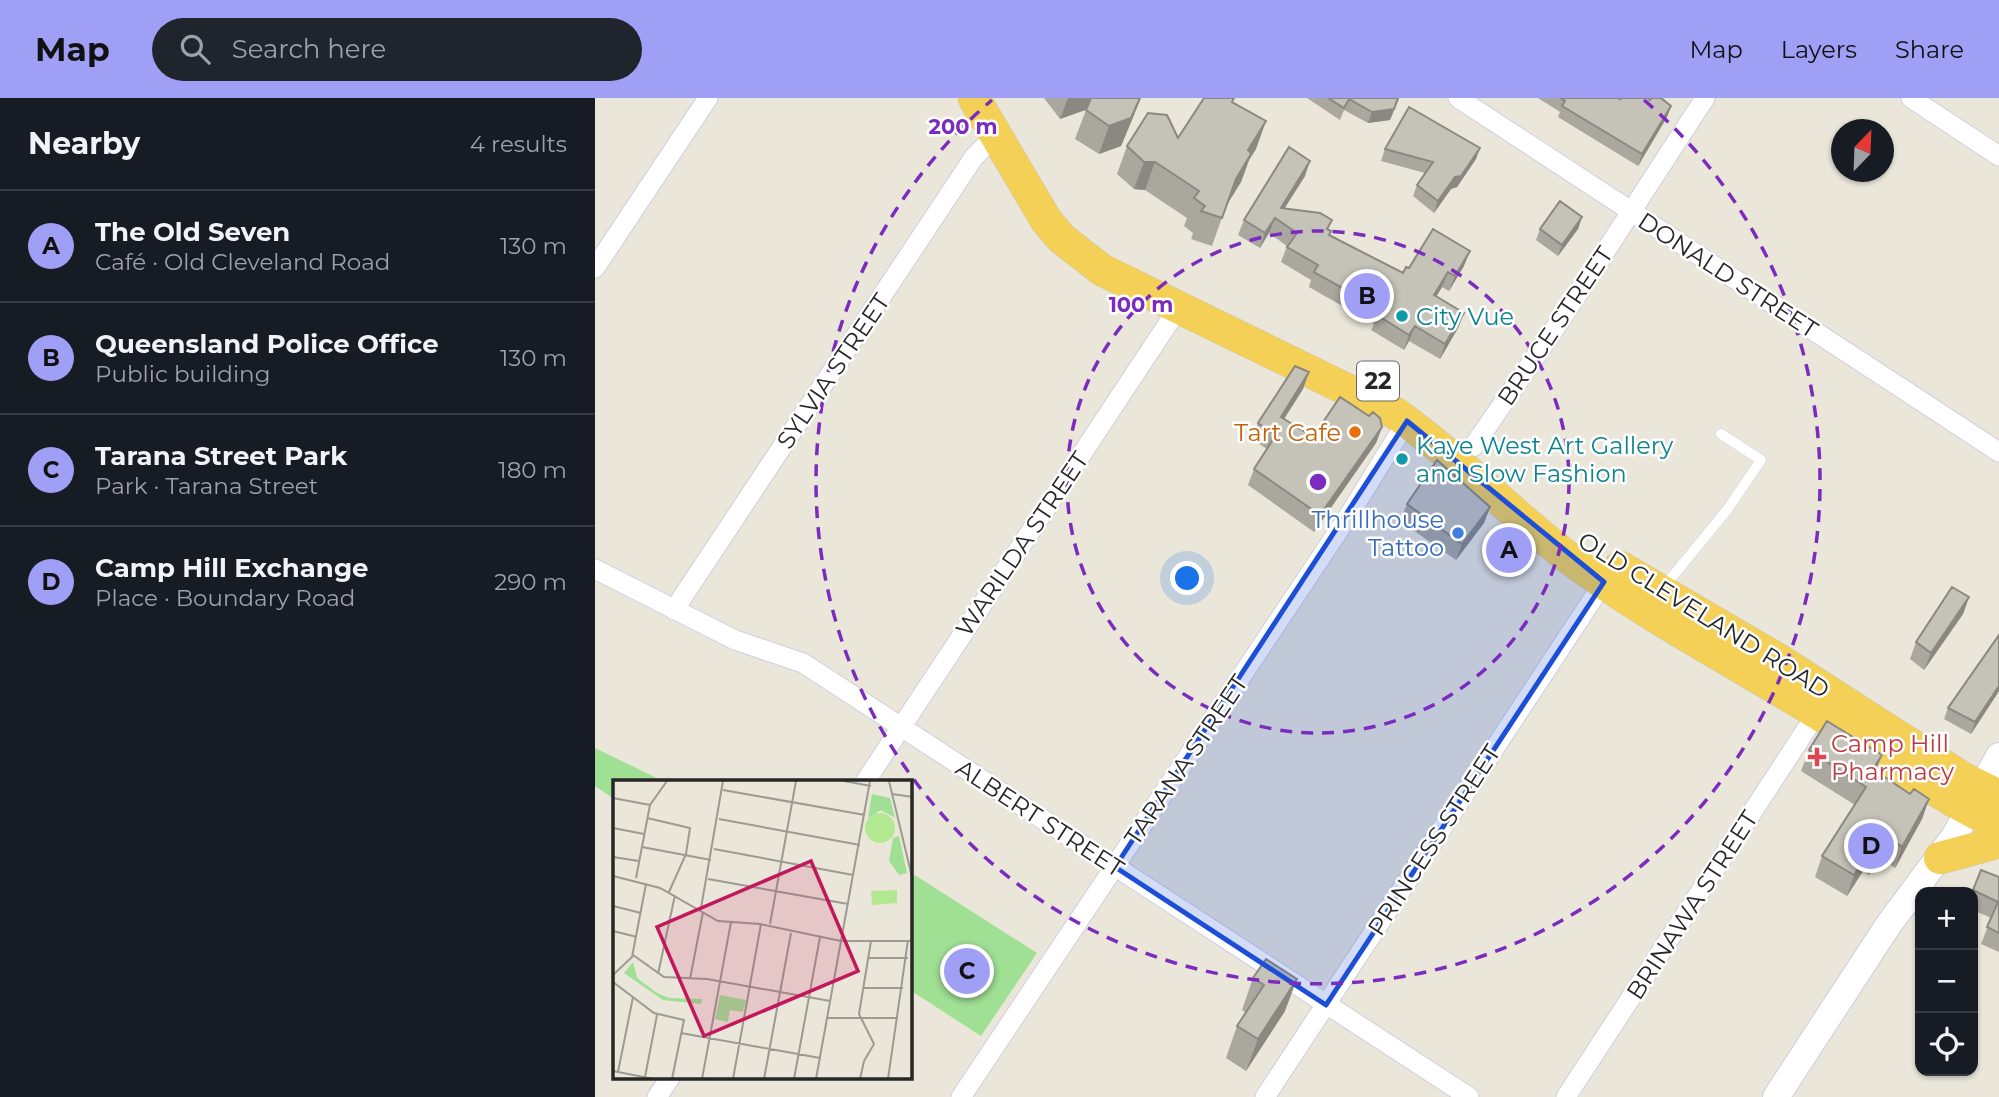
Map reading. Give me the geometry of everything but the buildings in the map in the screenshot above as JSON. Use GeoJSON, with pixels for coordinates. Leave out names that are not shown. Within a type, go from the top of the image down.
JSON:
{"type":"FeatureCollection","features":[{"type":"Feature","properties":{"kind":"highway","name":"OLD CLEVELAND ROAD"},"geometry":{"type":"LineString","coordinates":[[974,98],[1046,220],[1061,238],[1102,270],[1366,398],[1407,421],[1603,592],[1930,789],[1988,795]]}},
{"type":"Feature","properties":{"kind":"highway","name":"OLD CLEVELAND ROAD"},"geometry":{"type":"LineString","coordinates":[[997,98],[1056,196],[1078,226],[1101,246],[1384,384],[1429,411],[1566,529],[1661,591],[1779,660],[1988,795],[1999,825]]}},
{"type":"Feature","properties":{"kind":"highway"},"geometry":{"type":"LineString","coordinates":[[1940,858],[1999,842]]}},
{"type":"Feature","properties":{"kind":"main road"},"geometry":{"type":"LineString","coordinates":[[1776,1097],[1889,924],[1988,795],[1999,756]]}},
{"type":"Feature","properties":{"kind":"street"},"geometry":{"type":"LineString","coordinates":[[595,268],[708,98]]}},
{"type":"Feature","properties":{"kind":"street","name":"DONALD STREET"},"geometry":{"type":"LineString","coordinates":[[1458,98],[1999,452]]}},
{"type":"Feature","properties":{"kind":"street","name":"BRUCE STREET"},"geometry":{"type":"LineString","coordinates":[[1473,447],[1564,315],[1705,98]]}},
{"type":"Feature","properties":{"kind":"street"},"geometry":{"type":"LineString","coordinates":[[1911,98],[1999,156]]}},
{"type":"Feature","properties":{"kind":"street","name":"SYLVIA STREET"},"geometry":{"type":"LineString","coordinates":[[674,610],[974,157],[996,135]]}},
{"type":"Feature","properties":{"kind":"street","name":"WARILDA STREET"},"geometry":{"type":"LineString","coordinates":[[866,780],[1179,307]]}},
{"type":"Feature","properties":{"kind":"street","name":"TARANA STREET"},"geometry":{"type":"LineString","coordinates":[[961,1097],[1349,515],[1407,421]]}},
{"type":"Feature","properties":{"kind":"street","name":"ALBERT STREET"},"geometry":{"type":"LineString","coordinates":[[595,569],[735,640],[803,663],[1469,1097]]}},
{"type":"Feature","properties":{"kind":"street","name":"PRINCESS STREET"},"geometry":{"type":"LineString","coordinates":[[1265,1097],[1603,592]]}},
{"type":"Feature","properties":{"kind":"street","name":"BRINAWA STREET"},"geometry":{"type":"LineString","coordinates":[[1566,1097],[1796,706]]}},
{"type":"Feature","properties":{"kind":"street"},"geometry":{"type":"LineString","coordinates":[[657,1097],[669,1080]]}},
{"type":"Feature","properties":{"kind":"lane"},"geometry":{"type":"LineString","coordinates":[[1661,591],[1727,510],[1761,460],[1721,434]]}},
{"type":"Feature","properties":{"kind":"highlighted area"},"geometry":{"type":"Polygon","coordinates":[[[1407,421],[1604,582],[1326,1005],[1115,867],[1407,421]]]}},
{"type":"Feature","properties":{"kind":"green space"},"geometry":{"type":"Polygon","coordinates":[[[595,748],[661,780],[613,780],[613,798],[595,786],[595,748]]]}},
{"type":"Feature","properties":{"kind":"green space"},"geometry":{"type":"Polygon","coordinates":[[[912,873],[1037,953],[981,1036],[912,991],[912,873]]]}},
{"type":"Feature","properties":{"kind":"place","name":"Queensland Police Office"},"geometry":{"type":"Point","coordinates":[1367,296]}},
{"type":"Feature","properties":{"kind":"place","name":"City Vue"},"geometry":{"type":"Point","coordinates":[1402,316]}},
{"type":"Feature","properties":{"kind":"place","name":"Tart Cafe"},"geometry":{"type":"Point","coordinates":[1355,432]}},
{"type":"Feature","properties":{"kind":"place","name":"Kaye West Art Gallery and Slow Fashion"},"geometry":{"type":"Point","coordinates":[1402,459]}},
{"type":"Feature","properties":{"kind":"place","name":"Thrillhouse Tattoo"},"geometry":{"type":"Point","coordinates":[1458,533]}},
{"type":"Feature","properties":{"kind":"place","name":"The Old Seven"},"geometry":{"type":"Point","coordinates":[1509,550]}},
{"type":"Feature","properties":{"kind":"place","name":"Camp Hill Pharmacy"},"geometry":{"type":"Point","coordinates":[1817,757]}},
{"type":"Feature","properties":{"kind":"place","name":"Camp Hill Exchange"},"geometry":{"type":"Point","coordinates":[1871,846]}},
{"type":"Feature","properties":{"kind":"place","name":"Tarana Street Park"},"geometry":{"type":"Point","coordinates":[967,971]}}]}
